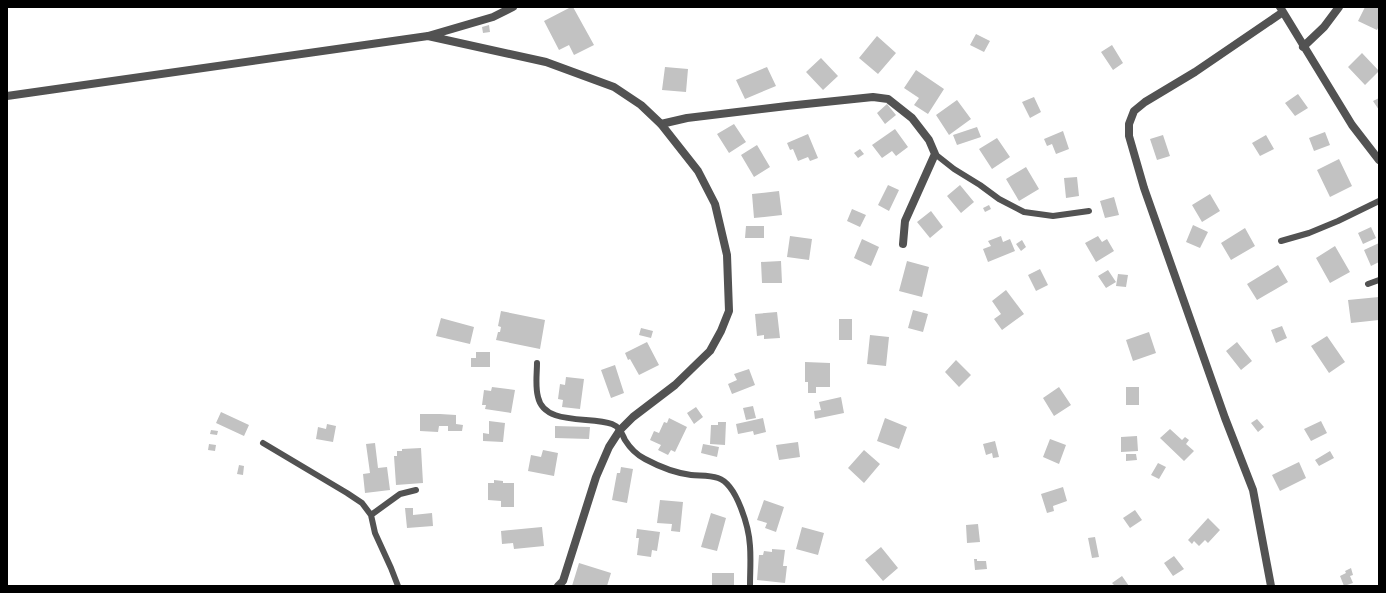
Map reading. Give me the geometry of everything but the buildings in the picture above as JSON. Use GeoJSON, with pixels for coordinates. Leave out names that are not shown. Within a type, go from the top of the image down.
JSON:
{"type":"FeatureCollection","features":[{"type":"Feature","properties":{"kind":"street"},"geometry":{"type":"LineString","coordinates":[[7,96],[428,36],[493,17],[513,7]]}},
{"type":"Feature","properties":{"kind":"street"},"geometry":{"type":"LineString","coordinates":[[1303,47],[1324,27],[1340,7]]}},
{"type":"Feature","properties":{"kind":"street"},"geometry":{"type":"LineString","coordinates":[[1271,586],[1253,490],[1225,418],[1144,188],[1129,136],[1129,124],[1134,111],[1145,102],[1195,72],[1281,10],[1352,124],[1379,160]]}},
{"type":"Feature","properties":{"kind":"street"},"geometry":{"type":"LineString","coordinates":[[428,36],[546,62],[614,87],[641,105],[661,124],[698,170],[715,204],[727,255],[729,311],[721,331],[710,351],[675,385],[633,417],[620,430],[609,447],[596,476],[561,584]]}},
{"type":"Feature","properties":{"kind":"street"},"geometry":{"type":"LineString","coordinates":[[661,124],[687,118],[733,112],[873,97],[888,99],[912,118],[929,140],[935,154],[905,220],[903,244]]}},
{"type":"Feature","properties":{"kind":"lane"},"geometry":{"type":"LineString","coordinates":[[935,154],[954,169],[999,199],[1024,212],[1053,216],[1089,211]]}},
{"type":"Feature","properties":{"kind":"lane"},"geometry":{"type":"LineString","coordinates":[[1281,241],[1309,233],[1379,201]]}},
{"type":"Feature","properties":{"kind":"lane"},"geometry":{"type":"LineString","coordinates":[[1368,284],[1379,280]]}},
{"type":"Feature","properties":{"kind":"lane"},"geometry":{"type":"LineString","coordinates":[[537,363],[538,397],[542,406],[552,414],[568,419],[584,419],[614,424],[620,430],[632,450],[643,458],[660,466],[689,475],[716,477],[725,481],[737,498],[746,523],[750,546],[750,586]]}},
{"type":"Feature","properties":{"kind":"lane"},"geometry":{"type":"LineString","coordinates":[[264,442],[362,503],[371,515],[375,533],[392,568],[398,586]]}},
{"type":"Feature","properties":{"kind":"lane"},"geometry":{"type":"LineString","coordinates":[[371,515],[400,494],[416,490]]}}]}
